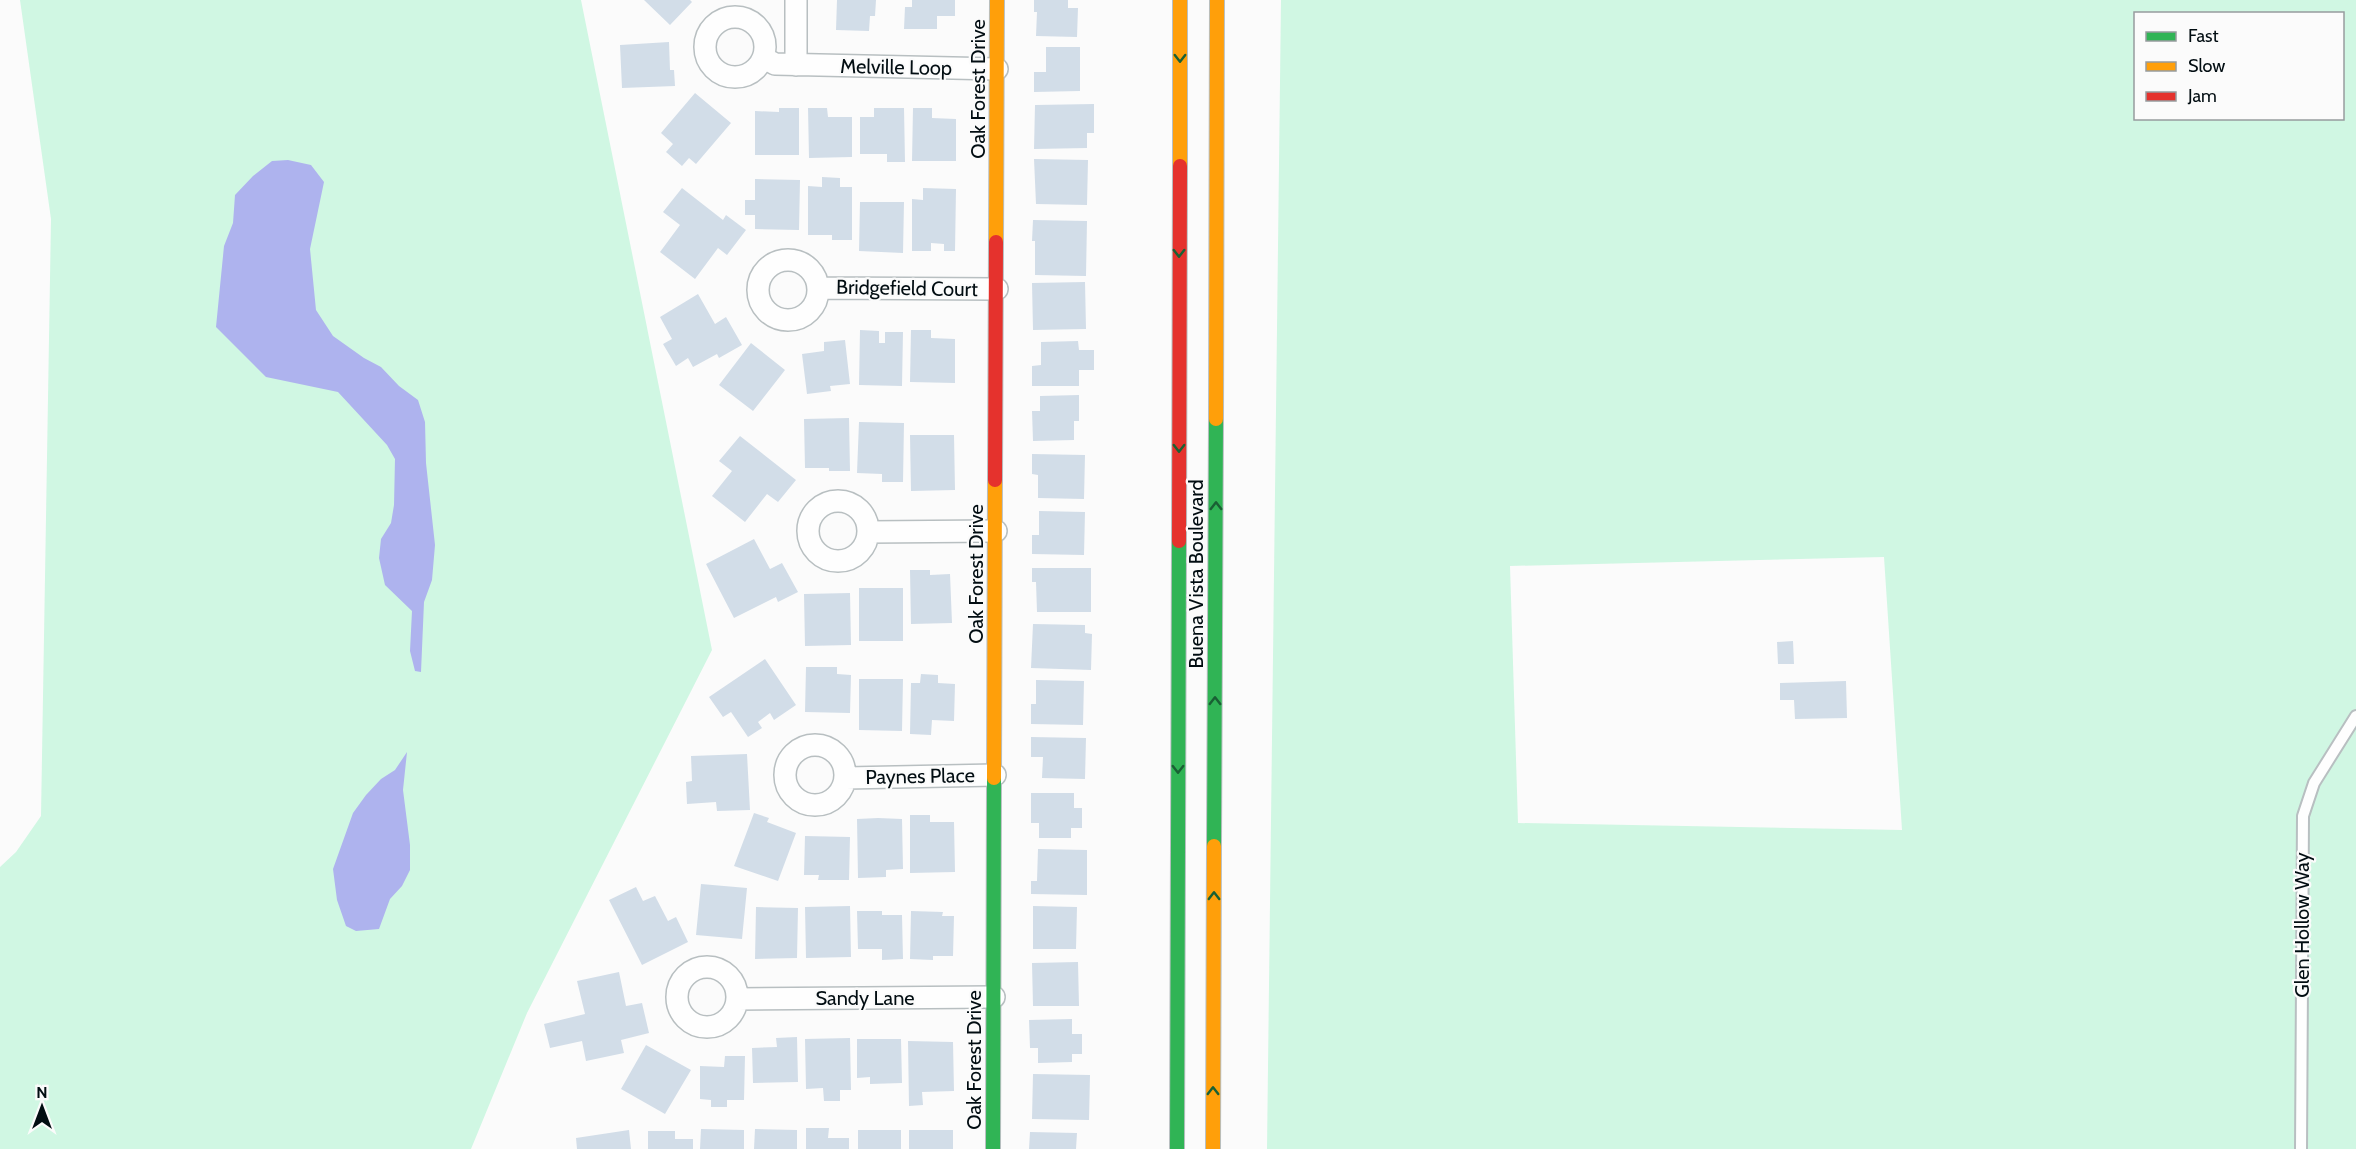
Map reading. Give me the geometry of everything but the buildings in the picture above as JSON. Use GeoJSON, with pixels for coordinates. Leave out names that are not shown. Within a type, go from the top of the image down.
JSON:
{"type":"FeatureCollection","features":[{"type":"Feature","properties":{"kind":"main road","name":"Oak Forest Drive"},"geometry":{"type":"LineString","coordinates":[[993,1149],[997,0]]}},
{"type":"Feature","properties":{"kind":"main road","name":"Buena Vista Boulevard"},"geometry":{"type":"LineString","coordinates":[[1177,1149],[1180,0]]}},
{"type":"Feature","properties":{"kind":"main road","name":"Buena Vista Boulevard"},"geometry":{"type":"LineString","coordinates":[[1213,1149],[1216,0]]}},
{"type":"Feature","properties":{"kind":"street"},"geometry":{"type":"LineString","coordinates":[[796,0],[796,65]]}},
{"type":"Feature","properties":{"kind":"street","name":"Melville Loop"},"geometry":{"type":"LineString","coordinates":[[764,58],[775,64],[796,65],[997,69]]}},
{"type":"Feature","properties":{"kind":"street","name":"Bridgefield Court"},"geometry":{"type":"LineString","coordinates":[[818,288],[997,289]]}},
{"type":"Feature","properties":{"kind":"street"},"geometry":{"type":"LineString","coordinates":[[868,532],[996,531]]}},
{"type":"Feature","properties":{"kind":"street","name":"Paynes Place"},"geometry":{"type":"LineString","coordinates":[[846,778],[995,775]]}},
{"type":"Feature","properties":{"kind":"street","name":"Sandy Lane"},"geometry":{"type":"LineString","coordinates":[[737,999],[994,998]]}},
{"type":"Feature","properties":{"kind":"lane","name":"Glen Hollow Way"},"geometry":{"type":"LineString","coordinates":[[2301,1149],[2303,816],[2314,783],[2356,716]]}},
{"type":"Feature","properties":{"kind":"green space"},"geometry":{"type":"Polygon","coordinates":[[[20,0],[581,0],[712,650],[527,1013],[471,1149],[0,1149],[0,867],[16,852],[41,816],[51,219],[20,0]]]}},
{"type":"Feature","properties":{"kind":"green space"},"geometry":{"type":"Polygon","coordinates":[[[1281,0],[2356,0],[2356,1149],[1267,1149],[1281,0]],[[1884,557],[1510,566],[1518,823],[1902,830],[1884,557]]]}},
{"type":"Feature","properties":{"kind":"water"},"geometry":{"type":"Polygon","coordinates":[[[288,160],[311,165],[324,182],[310,249],[316,310],[333,336],[381,367],[399,386],[418,400],[425,422],[426,463],[435,545],[432,580],[424,602],[421,672],[415,671],[410,651],[412,611],[385,585],[379,558],[381,539],[391,523],[394,505],[395,459],[387,445],[338,392],[266,377],[216,327],[224,246],[233,223],[235,195],[253,176],[272,161],[288,160]]]}},
{"type":"Feature","properties":{"kind":"water"},"geometry":{"type":"Polygon","coordinates":[[[407,752],[403,790],[410,845],[410,870],[402,886],[390,899],[379,929],[356,931],[346,926],[337,900],[333,869],[353,813],[381,779],[395,770],[407,752]]]}},
{"type":"Feature","properties":{"kind":"traffic: fast"},"geometry":{"type":"LineString","coordinates":[[1214,846],[1216,419]]}},
{"type":"Feature","properties":{"kind":"traffic: fast"},"geometry":{"type":"LineString","coordinates":[[1177,1149],[1179,541]]}},
{"type":"Feature","properties":{"kind":"traffic: fast"},"geometry":{"type":"LineString","coordinates":[[993,1149],[994,778]]}},
{"type":"Feature","properties":{"kind":"traffic: slow"},"geometry":{"type":"LineString","coordinates":[[996,242],[997,0]]}},
{"type":"Feature","properties":{"kind":"traffic: slow"},"geometry":{"type":"LineString","coordinates":[[1180,0],[1180,166]]}},
{"type":"Feature","properties":{"kind":"traffic: slow"},"geometry":{"type":"LineString","coordinates":[[1216,419],[1217,0]]}},
{"type":"Feature","properties":{"kind":"traffic: slow"},"geometry":{"type":"LineString","coordinates":[[994,778],[995,480]]}},
{"type":"Feature","properties":{"kind":"traffic: slow"},"geometry":{"type":"LineString","coordinates":[[1213,1149],[1214,846]]}},
{"type":"Feature","properties":{"kind":"traffic: jam"},"geometry":{"type":"LineString","coordinates":[[1179,541],[1180,166]]}},
{"type":"Feature","properties":{"kind":"traffic: jam"},"geometry":{"type":"LineString","coordinates":[[995,480],[996,242]]}}]}
